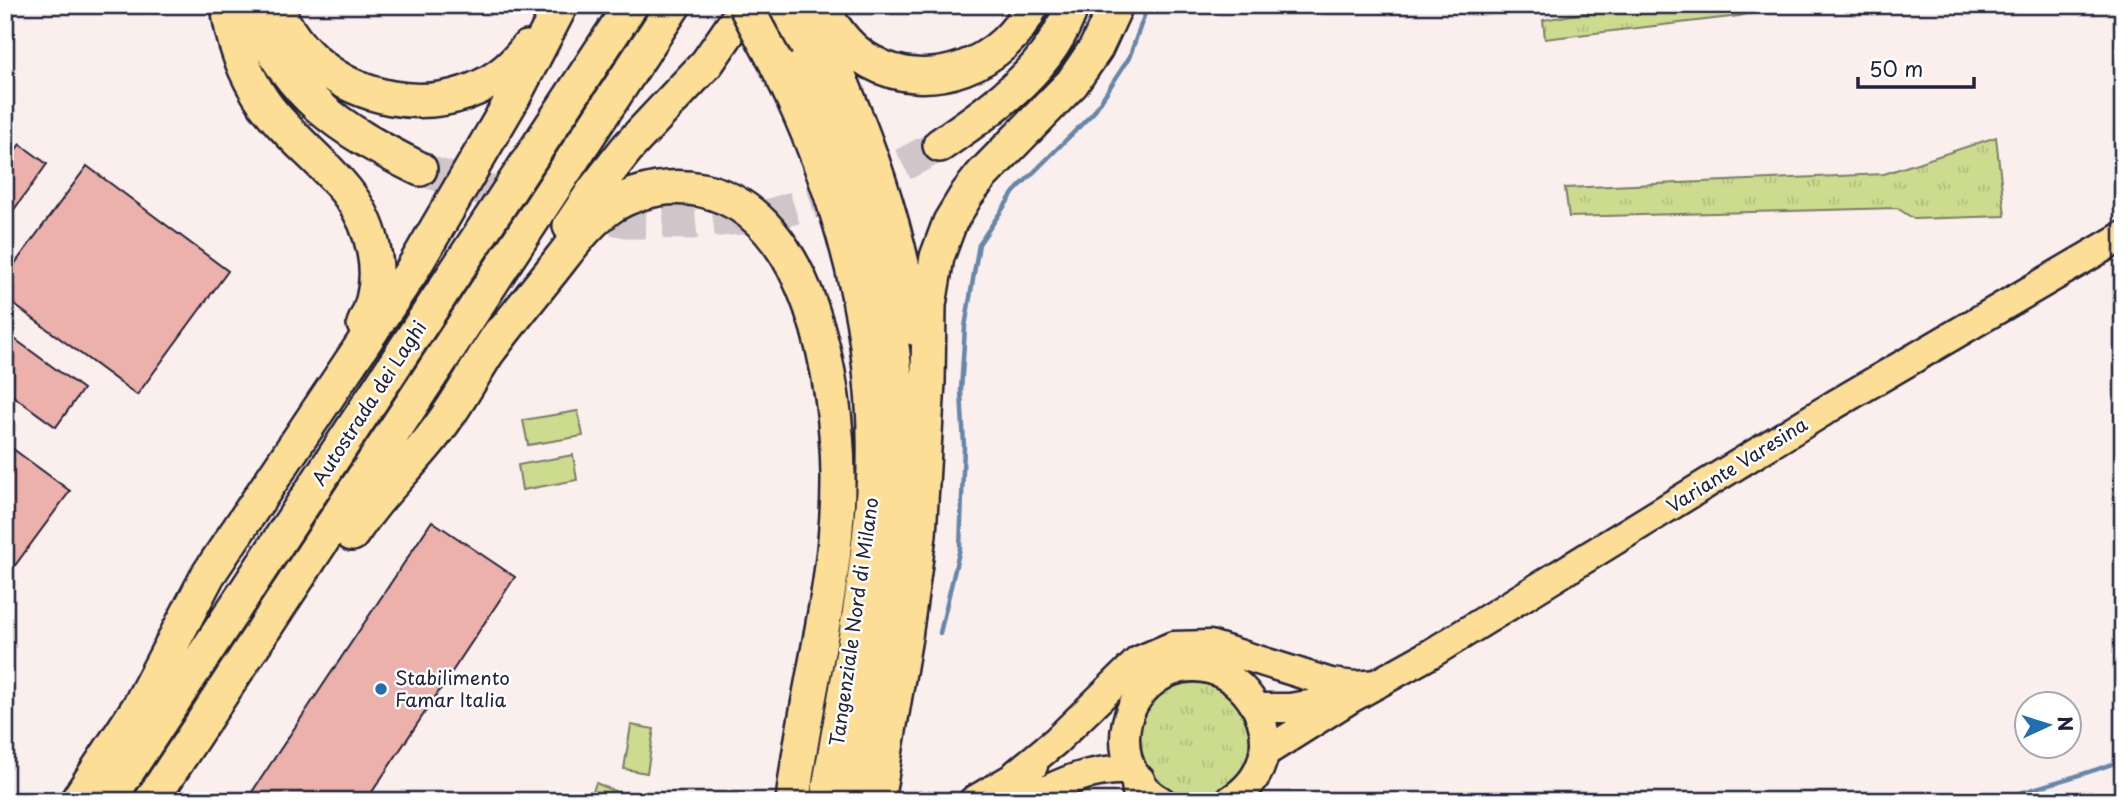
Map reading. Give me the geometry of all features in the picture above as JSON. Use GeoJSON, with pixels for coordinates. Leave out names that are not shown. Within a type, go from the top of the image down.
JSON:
{"type":"FeatureCollection","features":[{"type":"Feature","properties":{"kind":"highway"},"geometry":{"type":"LineString","coordinates":[[228,5],[235,44],[257,91],[276,118],[353,198],[368,225],[374,249],[375,291],[366,321],[308,423]]}},
{"type":"Feature","properties":{"kind":"highway"},"geometry":{"type":"LineString","coordinates":[[252,5],[276,56],[293,81],[313,103],[366,142],[420,169]]}},
{"type":"Feature","properties":{"kind":"highway"},"geometry":{"type":"LineString","coordinates":[[276,5],[298,42],[320,66],[335,76],[379,95],[422,100],[463,94],[501,76],[524,52],[555,5]]}},
{"type":"Feature","properties":{"kind":"highway"},"geometry":{"type":"LineString","coordinates":[[77,801],[140,705],[208,575],[411,272],[513,98],[561,5]]}},
{"type":"Feature","properties":{"kind":"highway","name":"Autostrada dei Laghi"},"geometry":{"type":"LineString","coordinates":[[108,801],[631,5]]}},
{"type":"Feature","properties":{"kind":"highway","name":"Autostrada dei Laghi"},"geometry":{"type":"LineString","coordinates":[[151,801],[674,5]]}},
{"type":"Feature","properties":{"kind":"highway"},"geometry":{"type":"LineString","coordinates":[[261,634],[348,541],[380,495],[425,446],[451,411],[602,179],[707,63],[746,5]]}},
{"type":"Feature","properties":{"kind":"highway","name":"Tangenziale Nord di Milano"},"geometry":{"type":"LineString","coordinates":[[746,5],[785,52],[833,125],[864,212],[884,294],[895,373],[898,472],[895,522],[853,801]]}},
{"type":"Feature","properties":{"kind":"highway","name":"Tangenziale Nord di Milano"},"geometry":{"type":"LineString","coordinates":[[774,5],[785,52],[842,225],[862,306],[875,442],[870,536],[827,801]]}},
{"type":"Feature","properties":{"kind":"highway"},"geometry":{"type":"LineString","coordinates":[[813,8],[847,44],[872,63],[897,71],[929,74],[960,69],[990,56],[1016,32],[1032,5]]}},
{"type":"Feature","properties":{"kind":"highway"},"geometry":{"type":"LineString","coordinates":[[940,145],[993,108],[1024,80],[1053,45],[1067,21],[1072,5]]}},
{"type":"Feature","properties":{"kind":"highway"},"geometry":{"type":"LineString","coordinates":[[923,453],[929,382],[930,297],[937,257],[950,222],[982,175],[1073,83],[1096,48],[1116,5]]}},
{"type":"Feature","properties":{"kind":"highway"},"geometry":{"type":"LineString","coordinates":[[813,8],[880,179],[905,266],[916,339],[923,493],[913,581],[879,801]]}},
{"type":"Feature","properties":{"kind":"highway"},"geometry":{"type":"LineString","coordinates":[[488,352],[580,235],[606,210],[636,195],[671,187],[690,188],[725,198],[760,222],[779,246],[797,277],[822,344],[832,396],[838,474],[837,523],[828,597],[793,801]]}},
{"type":"Feature","properties":{"kind":"main road","name":"Variante Varesina"},"geometry":{"type":"LineString","coordinates":[[1264,753],[1834,405],[2123,236]]}},
{"type":"Feature","properties":{"kind":"main road"},"geometry":{"type":"LineString","coordinates":[[1016,774],[1056,741],[1138,661],[1172,646],[1210,645],[1331,683],[1355,686],[1380,684]]}},
{"type":"Feature","properties":{"kind":"main road"},"geometry":{"type":"LineString","coordinates":[[973,801],[1016,774],[1059,752],[1165,675],[1189,669],[1225,675],[1236,681],[1253,698],[1265,731],[1261,765],[1249,784],[1229,801]]}},
{"type":"Feature","properties":{"kind":"main road"},"geometry":{"type":"LineString","coordinates":[[1143,788],[1125,747],[1125,734],[1131,710],[1145,690]]}},
{"type":"Feature","properties":{"kind":"main road","name":"Variante Varesina"},"geometry":{"type":"LineString","coordinates":[[1258,708],[1289,708],[1353,697]]}},
{"type":"Feature","properties":{"kind":"main road"},"geometry":{"type":"LineString","coordinates":[[1025,801],[1083,774],[1113,769],[1143,788]]}},
{"type":"Feature","properties":{"kind":"green space"},"geometry":{"type":"Polygon","coordinates":[[[1630,5],[1784,5],[1739,16],[1545,39],[1543,20],[1630,5]]]}},
{"type":"Feature","properties":{"kind":"green space"},"geometry":{"type":"Polygon","coordinates":[[[1996,137],[2005,216],[1914,219],[1897,208],[1569,217],[1565,188],[1884,174],[1996,137]]]}},
{"type":"Feature","properties":{"kind":"green space"},"geometry":{"type":"Polygon","coordinates":[[[578,411],[583,436],[528,445],[523,420],[578,411]]]}},
{"type":"Feature","properties":{"kind":"green space"},"geometry":{"type":"Polygon","coordinates":[[[573,455],[577,480],[522,490],[518,465],[573,455]]]}},
{"type":"Feature","properties":{"kind":"green space"},"geometry":{"type":"Polygon","coordinates":[[[1194,683],[1215,687],[1234,699],[1246,718],[1250,739],[1246,760],[1234,779],[1215,791],[1194,795],[1173,791],[1154,779],[1142,760],[1138,739],[1142,718],[1154,699],[1173,687],[1194,683]]]}},
{"type":"Feature","properties":{"kind":"green space"},"geometry":{"type":"Polygon","coordinates":[[[631,725],[654,729],[647,773],[624,769],[631,725]]]}},
{"type":"Feature","properties":{"kind":"green space"},"geometry":{"type":"Polygon","coordinates":[[[596,783],[637,801],[589,801],[596,783]]]}},
{"type":"Feature","properties":{"kind":"building"},"geometry":{"type":"Polygon","coordinates":[[[20,144],[47,164],[5,222],[5,165],[20,144]]]}},
{"type":"Feature","properties":{"kind":"building"},"geometry":{"type":"Polygon","coordinates":[[[87,166],[228,271],[137,395],[5,298],[5,277],[87,166]]]}},
{"type":"Feature","properties":{"kind":"building"},"geometry":{"type":"Polygon","coordinates":[[[5,332],[83,389],[56,427],[5,390],[5,332]]]}},
{"type":"Feature","properties":{"kind":"building"},"geometry":{"type":"Polygon","coordinates":[[[5,443],[70,491],[5,579],[5,443]]]}},
{"type":"Feature","properties":{"kind":"building","name":"Stabilimento Famar Italia"},"geometry":{"type":"Polygon","coordinates":[[[432,521],[515,577],[366,801],[246,801],[432,521]]]}},
{"type":"Feature","properties":{"kind":"waterway"},"geometry":{"type":"LineString","coordinates":[[940,633],[960,548],[964,446],[961,391],[965,327],[979,244],[1014,192],[1093,113],[1129,58],[1148,5]]}},
{"type":"Feature","properties":{"kind":"waterway"},"geometry":{"type":"LineString","coordinates":[[1997,801],[2123,760]]}},
{"type":"Feature","properties":{"kind":"tunnel"},"geometry":{"type":"LineString","coordinates":[[420,169],[501,195],[575,211],[631,222],[692,223],[770,215],[859,188],[940,145]]}},
{"type":"Feature","properties":{"kind":"place","name":"Stabilimento Famar Italia"},"geometry":{"type":"Point","coordinates":[381,689]}}]}
